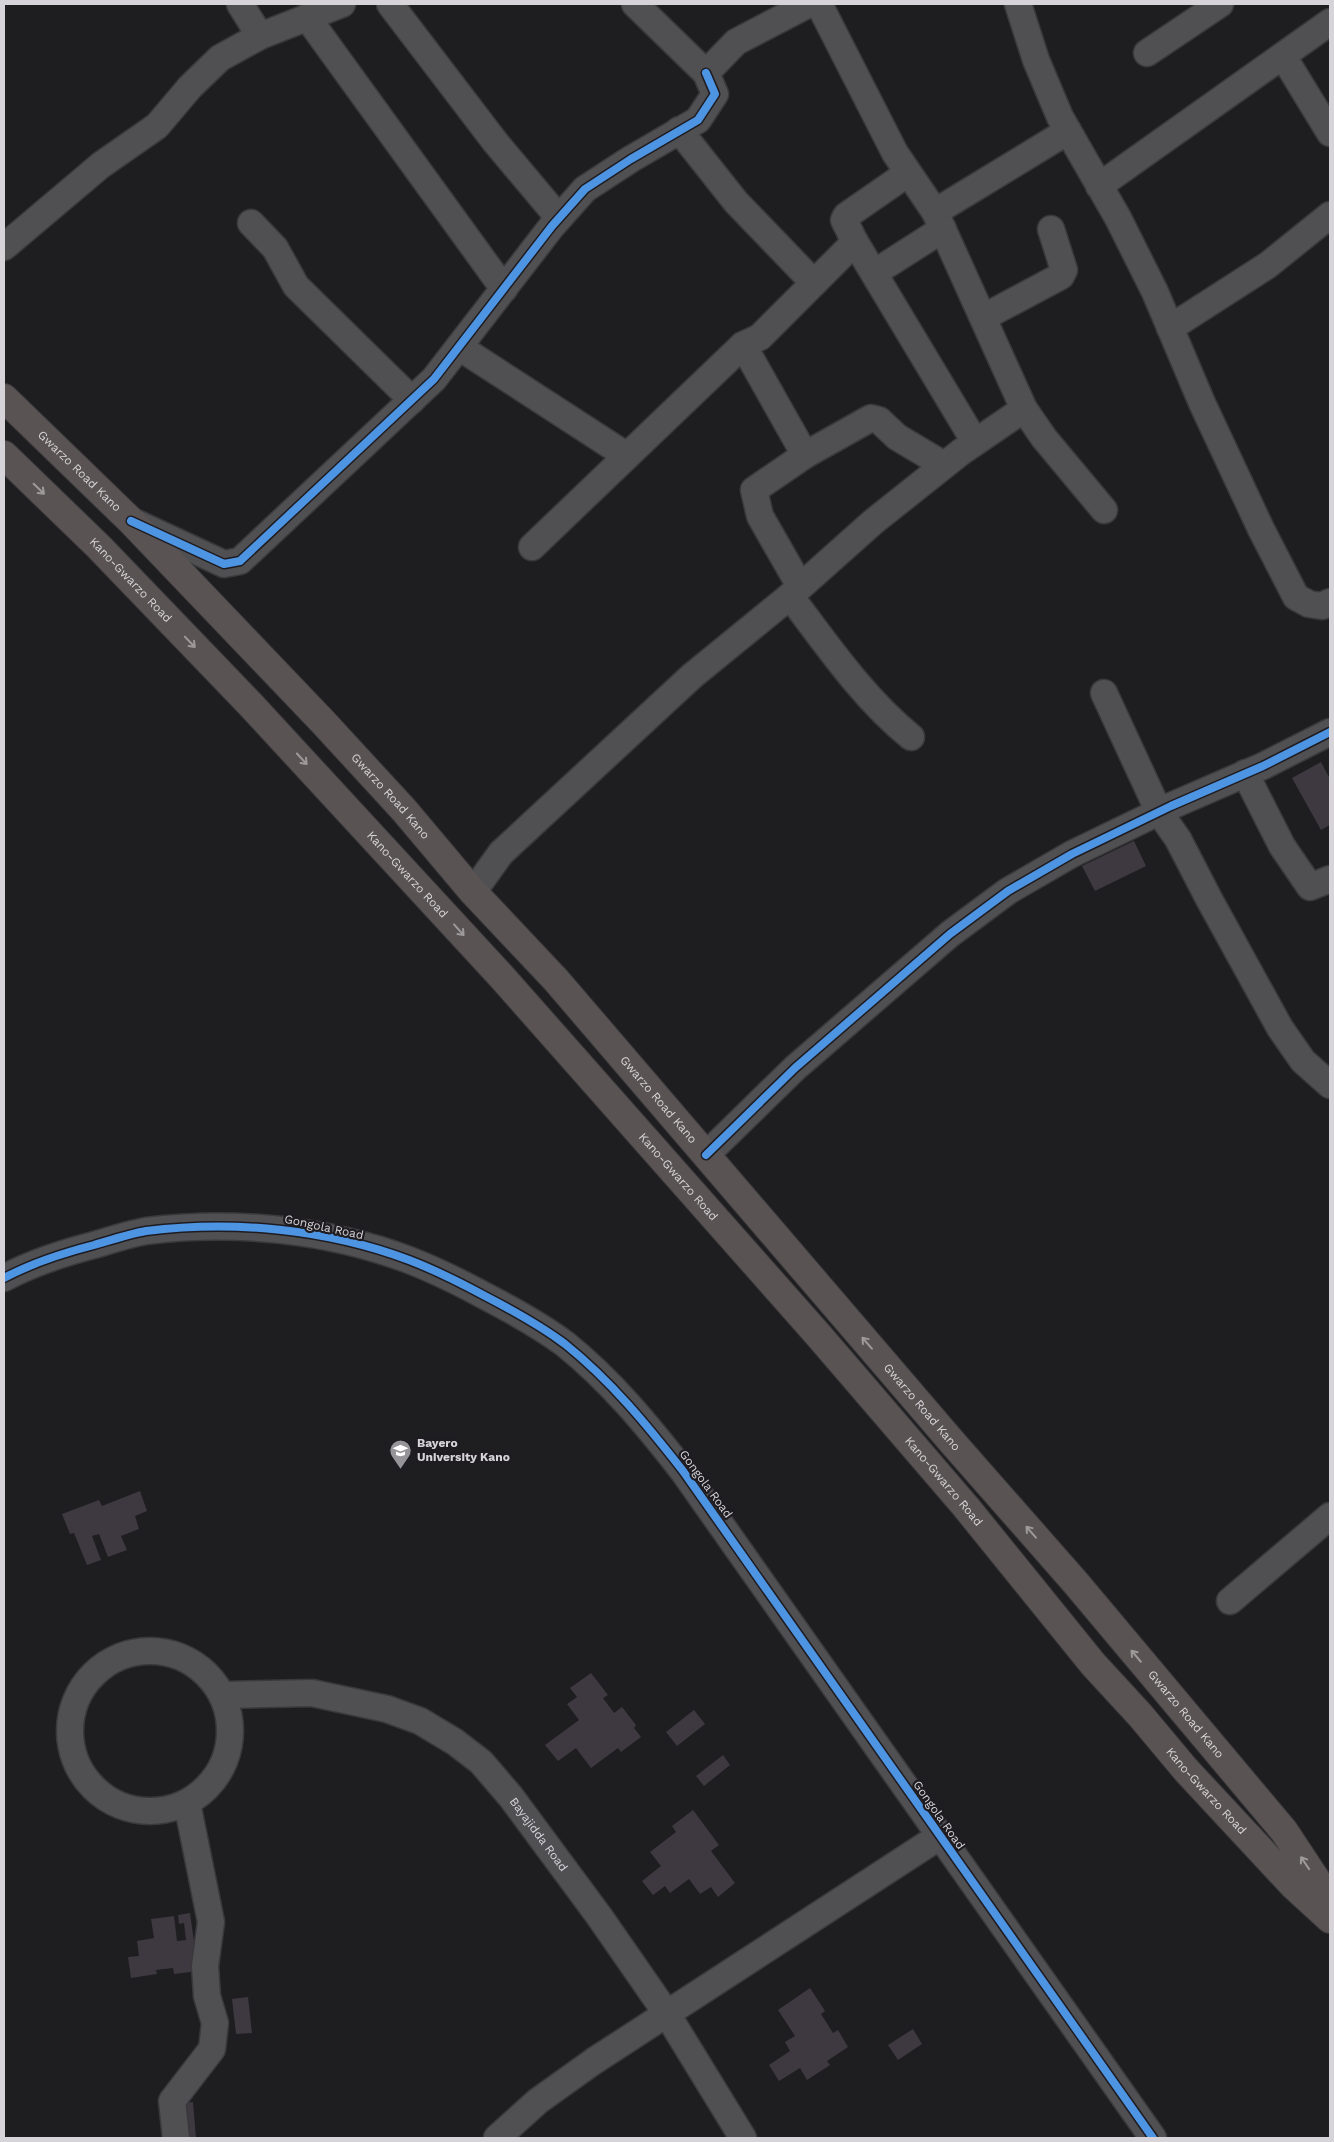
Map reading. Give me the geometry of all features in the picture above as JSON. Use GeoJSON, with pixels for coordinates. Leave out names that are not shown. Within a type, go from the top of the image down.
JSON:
{"type":"FeatureCollection","features":[{"type":"Feature","properties":{"kind":"main road","name":"Gwarzo Road Kano"},"geometry":{"type":"LineString","coordinates":[[4,398],[131,521],[397,802],[473,892],[556,980],[1076,1582],[1284,1831],[1322,1887],[1330,1905]]}},
{"type":"Feature","properties":{"kind":"main road","name":"Kano-Gwarzo Road"},"geometry":{"type":"LineString","coordinates":[[4,454],[99,547],[250,704],[495,969],[820,1337],[966,1507],[1093,1664],[1140,1715],[1186,1770],[1294,1886],[1330,1919]]}},
{"type":"Feature","properties":{"kind":"street"},"geometry":{"type":"LineString","coordinates":[[240,4],[260,36]]}},
{"type":"Feature","properties":{"kind":"street"},"geometry":{"type":"LineString","coordinates":[[4,247],[101,165],[157,126],[190,87],[220,58],[260,36],[342,4]]}},
{"type":"Feature","properties":{"kind":"street"},"geometry":{"type":"LineString","coordinates":[[390,4],[496,143],[559,218]]}},
{"type":"Feature","properties":{"kind":"street"},"geometry":{"type":"LineString","coordinates":[[131,521],[224,564],[240,561],[434,379],[559,218],[585,189],[698,120],[710,105],[715,94],[706,73],[635,4]]}},
{"type":"Feature","properties":{"kind":"street"},"geometry":{"type":"LineString","coordinates":[[706,73],[736,42],[809,4]]}},
{"type":"Feature","properties":{"kind":"street"},"geometry":{"type":"LineString","coordinates":[[818,4],[895,153],[939,220],[1024,409],[1044,438],[1104,510]]}},
{"type":"Feature","properties":{"kind":"street"},"geometry":{"type":"LineString","coordinates":[[1018,4],[1036,60],[1068,131],[1118,218],[1248,502],[1296,596],[1309,604],[1322,606],[1330,602]]}},
{"type":"Feature","properties":{"kind":"street"},"geometry":{"type":"LineString","coordinates":[[1147,53],[1220,4]]}},
{"type":"Feature","properties":{"kind":"street"},"geometry":{"type":"LineString","coordinates":[[307,17],[504,289]]}},
{"type":"Feature","properties":{"kind":"street"},"geometry":{"type":"LineString","coordinates":[[1099,186],[1330,22]]}},
{"type":"Feature","properties":{"kind":"street"},"geometry":{"type":"LineString","coordinates":[[1283,56],[1330,133]]}},
{"type":"Feature","properties":{"kind":"street"},"geometry":{"type":"LineString","coordinates":[[679,130],[736,202],[814,283]]}},
{"type":"Feature","properties":{"kind":"street"},"geometry":{"type":"LineString","coordinates":[[874,273],[939,220],[1068,131]]}},
{"type":"Feature","properties":{"kind":"street"},"geometry":{"type":"LineString","coordinates":[[908,173],[846,216],[844,220],[855,242],[975,442]]}},
{"type":"Feature","properties":{"kind":"street"},"geometry":{"type":"LineString","coordinates":[[1170,328],[1268,265],[1330,215]]}},
{"type":"Feature","properties":{"kind":"street"},"geometry":{"type":"LineString","coordinates":[[251,223],[275,248],[296,286],[412,400]]}},
{"type":"Feature","properties":{"kind":"street"},"geometry":{"type":"LineString","coordinates":[[984,317],[1061,276],[1064,270],[1051,229]]}},
{"type":"Feature","properties":{"kind":"street"},"geometry":{"type":"LineString","coordinates":[[532,547],[743,345],[760,337],[855,242]]}},
{"type":"Feature","properties":{"kind":"street"},"geometry":{"type":"LineString","coordinates":[[743,345],[805,455]]}},
{"type":"Feature","properties":{"kind":"street"},"geometry":{"type":"LineString","coordinates":[[460,347],[627,456]]}},
{"type":"Feature","properties":{"kind":"street"},"geometry":{"type":"LineString","coordinates":[[473,892],[501,853],[692,676],[795,591],[873,522],[944,465],[1024,409]]}},
{"type":"Feature","properties":{"kind":"street"},"geometry":{"type":"LineString","coordinates":[[911,737],[876,702],[839,660],[795,591],[760,516],[754,490],[805,455],[871,418],[879,420],[897,437],[944,465]]}},
{"type":"Feature","properties":{"kind":"street"},"geometry":{"type":"LineString","coordinates":[[1104,694],[1159,812],[1178,838],[1208,899],[1280,1028],[1303,1061],[1330,1085]]}},
{"type":"Feature","properties":{"kind":"street"},"geometry":{"type":"LineString","coordinates":[[706,1155],[795,1068],[950,934],[1008,891],[1072,854],[1159,812],[1329,738]]}},
{"type":"Feature","properties":{"kind":"street"},"geometry":{"type":"LineString","coordinates":[[1245,773],[1282,846],[1310,887],[1330,879]]}},
{"type":"Feature","properties":{"kind":"street","name":"Gongola Road"},"geometry":{"type":"LineString","coordinates":[[4,1278],[22,1268],[76,1250],[144,1232],[202,1226],[274,1228],[353,1243],[408,1260],[506,1307],[563,1343],[603,1377],[639,1415],[721,1523],[1152,2138]]}},
{"type":"Feature","properties":{"kind":"street"},"geometry":{"type":"LineString","coordinates":[[1230,1601],[1330,1516]]}},
{"type":"Feature","properties":{"kind":"street"},"geometry":{"type":"LineString","coordinates":[[157,1651],[183,1658],[205,1673],[224,1695],[229,1719],[230,1744],[222,1768],[207,1788],[187,1803],[161,1811],[134,1810],[109,1800],[95,1789],[88,1783],[75,1760],[70,1733],[73,1706],[86,1682],[105,1664],[130,1653],[157,1651]]}},
{"type":"Feature","properties":{"kind":"street","name":"Bayajidda Road"},"geometry":{"type":"LineString","coordinates":[[224,1695],[312,1693],[350,1700],[420,1721],[455,1742],[481,1762],[511,1797],[599,1916],[667,2014],[743,2138]]}},
{"type":"Feature","properties":{"kind":"street"},"geometry":{"type":"LineString","coordinates":[[176,2138],[172,2101],[212,2048],[215,2023],[207,1996],[204,1966],[211,1922],[187,1803]]}},
{"type":"Feature","properties":{"kind":"street"},"geometry":{"type":"LineString","coordinates":[[497,2138],[538,2101],[594,2061],[940,1836]]}},
{"type":"Feature","properties":{"kind":"building"},"geometry":{"type":"Polygon","coordinates":[[[1321,762],[1330,779],[1330,825],[1321,830],[1292,778],[1321,762]]]}},
{"type":"Feature","properties":{"kind":"building"},"geometry":{"type":"Polygon","coordinates":[[[1134,841],[1146,866],[1095,891],[1082,866],[1134,841]]]}},
{"type":"Feature","properties":{"kind":"building"},"geometry":{"type":"Polygon","coordinates":[[[140,1491],[147,1511],[135,1516],[139,1529],[121,1536],[127,1550],[108,1557],[99,1534],[92,1536],[101,1560],[87,1565],[74,1533],[70,1534],[62,1514],[99,1500],[102,1506],[140,1491]]]}},
{"type":"Feature","properties":{"kind":"building"},"geometry":{"type":"Polygon","coordinates":[[[591,1673],[608,1695],[603,1698],[614,1713],[622,1707],[636,1725],[634,1728],[641,1737],[621,1752],[618,1748],[591,1768],[576,1748],[558,1761],[545,1745],[579,1720],[567,1704],[577,1697],[570,1688],[591,1673]]]}},
{"type":"Feature","properties":{"kind":"building"},"geometry":{"type":"Polygon","coordinates":[[[694,1710],[705,1724],[677,1746],[666,1732],[694,1710]]]}},
{"type":"Feature","properties":{"kind":"building"},"geometry":{"type":"Polygon","coordinates":[[[723,1755],[730,1765],[704,1786],[696,1776],[723,1755]]]}},
{"type":"Feature","properties":{"kind":"building"},"geometry":{"type":"Polygon","coordinates":[[[693,1810],[719,1845],[711,1851],[735,1883],[718,1897],[711,1887],[700,1894],[689,1879],[670,1893],[665,1886],[653,1895],[642,1881],[661,1866],[650,1852],[676,1832],[672,1826],[693,1810]]]}},
{"type":"Feature","properties":{"kind":"building"},"geometry":{"type":"Polygon","coordinates":[[[190,1913],[198,1971],[174,1974],[173,1968],[156,1970],[157,1974],[131,1978],[128,1957],[139,1956],[137,1941],[154,1938],[151,1919],[174,1916],[177,1941],[186,1940],[184,1923],[179,1924],[178,1915],[190,1913]]]}},
{"type":"Feature","properties":{"kind":"building"},"geometry":{"type":"Polygon","coordinates":[[[810,1988],[825,2011],[821,2014],[833,2033],[838,2030],[848,2047],[827,2061],[830,2065],[807,2080],[800,2068],[779,2081],[769,2065],[790,2051],[785,2042],[795,2036],[778,2010],[810,1988]]]}},
{"type":"Feature","properties":{"kind":"building"},"geometry":{"type":"Polygon","coordinates":[[[248,1997],[252,2033],[236,2034],[232,1999],[248,1997]]]}},
{"type":"Feature","properties":{"kind":"building"},"geometry":{"type":"Polygon","coordinates":[[[913,2029],[922,2044],[898,2060],[888,2045],[913,2029]]]}},
{"type":"Feature","properties":{"kind":"building"},"geometry":{"type":"Polygon","coordinates":[[[193,2102],[196,2138],[180,2138],[177,2103],[193,2102]]]}},
{"type":"Feature","properties":{"kind":"cycle path"},"geometry":{"type":"LineString","coordinates":[[131,521],[224,564],[240,561],[434,379],[552,226],[585,189],[631,159],[698,120],[715,94],[706,73]]}},
{"type":"Feature","properties":{"kind":"cycle path"},"geometry":{"type":"LineString","coordinates":[[706,1155],[795,1068],[950,934],[1008,891],[1072,854],[1171,806],[1263,766],[1330,732]]}},
{"type":"Feature","properties":{"kind":"cycle path"},"geometry":{"type":"LineString","coordinates":[[4,1278],[59,1255],[146,1231],[212,1227],[246,1227],[279,1230],[313,1234],[346,1241],[378,1249],[409,1260],[438,1272],[506,1307],[565,1344],[598,1373],[628,1404],[683,1471],[1153,2138]]}},
{"type":"Feature","properties":{"kind":"place","name":"Bayero University Kano"},"geometry":{"type":"Point","coordinates":[401,1469]}}]}
